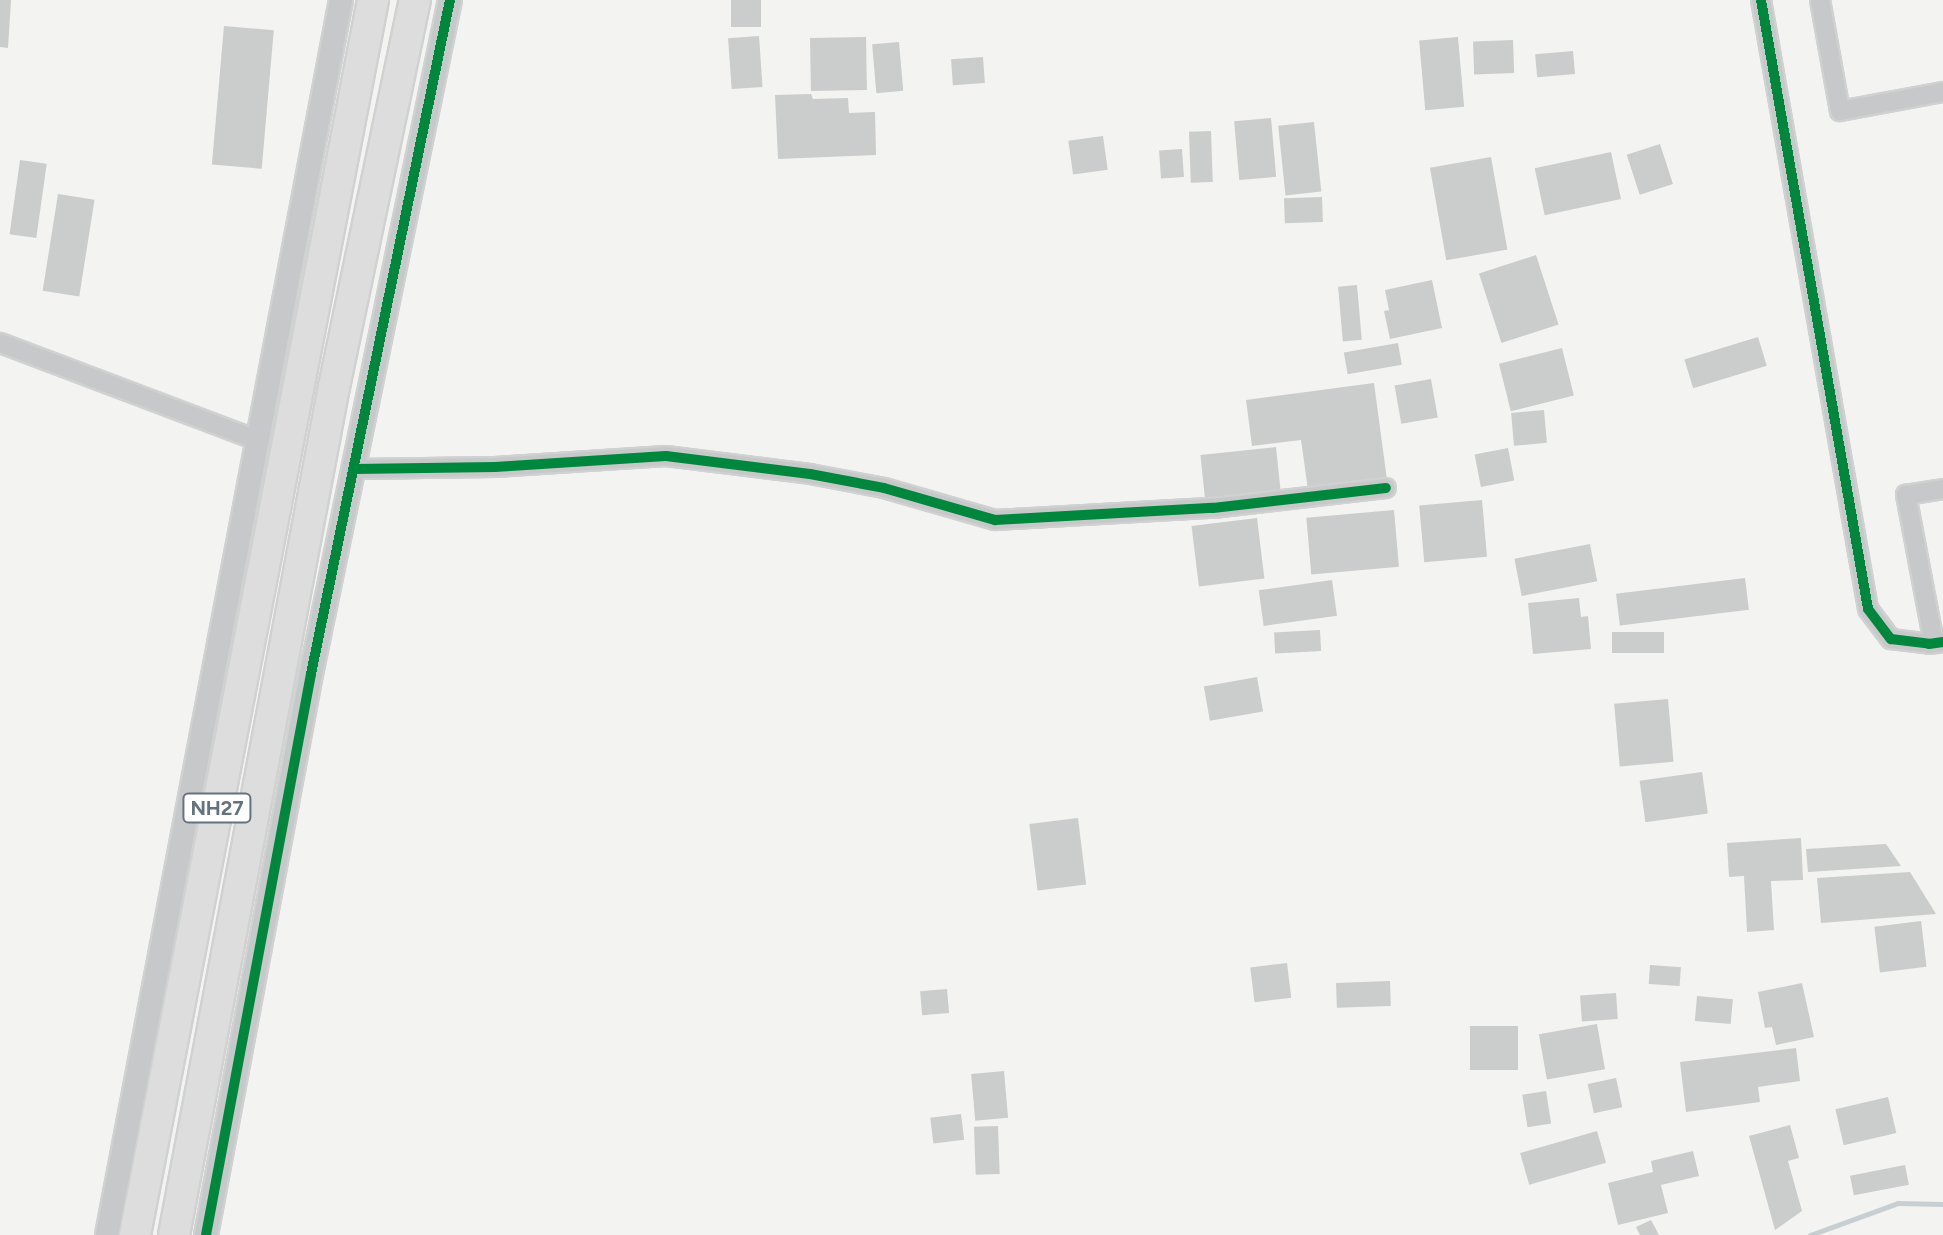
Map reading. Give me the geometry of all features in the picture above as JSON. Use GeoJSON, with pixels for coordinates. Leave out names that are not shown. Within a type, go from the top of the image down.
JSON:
{"type":"FeatureCollection","features":[{"type":"Feature","properties":{"kind":"highway","name":"NH27"},"geometry":{"type":"LineString","coordinates":[[135,1235],[373,0]]}},
{"type":"Feature","properties":{"kind":"highway","name":"NH27"},"geometry":{"type":"LineString","coordinates":[[174,1235],[334,387],[415,0]]}},
{"type":"Feature","properties":{"kind":"street"},"geometry":{"type":"LineString","coordinates":[[107,1235],[341,0]]}},
{"type":"Feature","properties":{"kind":"street"},"geometry":{"type":"LineString","coordinates":[[206,1235],[237,1056],[450,0]]}},
{"type":"Feature","properties":{"kind":"street"},"geometry":{"type":"LineString","coordinates":[[1761,0],[1868,609],[1891,639],[1939,642],[1906,495],[1943,489]]}},
{"type":"Feature","properties":{"kind":"street"},"geometry":{"type":"LineString","coordinates":[[1820,0],[1840,111],[1943,92]]}},
{"type":"Feature","properties":{"kind":"street"},"geometry":{"type":"LineString","coordinates":[[0,343],[257,440]]}},
{"type":"Feature","properties":{"kind":"street"},"geometry":{"type":"LineString","coordinates":[[354,469],[495,467],[666,456],[810,474],[884,488],[995,520],[1213,508],[1386,488]]}},
{"type":"Feature","properties":{"kind":"building"},"geometry":{"type":"Polygon","coordinates":[[[0,0],[11,0],[8,48],[0,47],[0,0]]]}},
{"type":"Feature","properties":{"kind":"building"},"geometry":{"type":"Polygon","coordinates":[[[731,0],[761,0],[761,27],[731,27],[731,0]]]}},
{"type":"Feature","properties":{"kind":"building"},"geometry":{"type":"Polygon","coordinates":[[[224,26],[274,30],[262,169],[212,164],[224,26]]]}},
{"type":"Feature","properties":{"kind":"building"},"geometry":{"type":"Polygon","coordinates":[[[759,36],[763,87],[732,89],[728,38],[759,36]]]}},
{"type":"Feature","properties":{"kind":"building"},"geometry":{"type":"Polygon","coordinates":[[[866,37],[867,90],[811,91],[810,38],[866,37]]]}},
{"type":"Feature","properties":{"kind":"building"},"geometry":{"type":"Polygon","coordinates":[[[1458,37],[1464,107],[1425,110],[1419,40],[1458,37]]]}},
{"type":"Feature","properties":{"kind":"building"},"geometry":{"type":"Polygon","coordinates":[[[1513,40],[1514,73],[1474,74],[1473,41],[1513,40]]]}},
{"type":"Feature","properties":{"kind":"building"},"geometry":{"type":"Polygon","coordinates":[[[899,42],[903,91],[876,93],[872,44],[899,42]]]}},
{"type":"Feature","properties":{"kind":"building"},"geometry":{"type":"Polygon","coordinates":[[[1573,51],[1575,74],[1537,77],[1535,54],[1573,51]]]}},
{"type":"Feature","properties":{"kind":"building"},"geometry":{"type":"Polygon","coordinates":[[[983,57],[985,83],[953,85],[951,59],[983,57]]]}},
{"type":"Feature","properties":{"kind":"building"},"geometry":{"type":"Polygon","coordinates":[[[811,94],[813,99],[848,98],[849,113],[875,112],[876,155],[778,159],[775,95],[811,94]]]}},
{"type":"Feature","properties":{"kind":"building"},"geometry":{"type":"Polygon","coordinates":[[[1271,118],[1276,177],[1239,180],[1234,121],[1271,118]]]}},
{"type":"Feature","properties":{"kind":"building"},"geometry":{"type":"Polygon","coordinates":[[[1314,122],[1321,192],[1286,195],[1278,126],[1314,122]]]}},
{"type":"Feature","properties":{"kind":"building"},"geometry":{"type":"Polygon","coordinates":[[[1211,131],[1213,182],[1191,183],[1189,132],[1211,131]]]}},
{"type":"Feature","properties":{"kind":"building"},"geometry":{"type":"Polygon","coordinates":[[[1103,136],[1108,170],[1073,175],[1068,141],[1103,136]]]}},
{"type":"Feature","properties":{"kind":"building"},"geometry":{"type":"Polygon","coordinates":[[[1660,144],[1673,184],[1640,195],[1627,155],[1660,144]]]}},
{"type":"Feature","properties":{"kind":"building"},"geometry":{"type":"Polygon","coordinates":[[[1182,149],[1184,177],[1161,179],[1159,151],[1182,149]]]}},
{"type":"Feature","properties":{"kind":"building"},"geometry":{"type":"Polygon","coordinates":[[[1611,152],[1621,199],[1545,215],[1535,168],[1611,152]]]}},
{"type":"Feature","properties":{"kind":"building"},"geometry":{"type":"Polygon","coordinates":[[[1491,157],[1507,250],[1446,260],[1430,168],[1491,157]]]}},
{"type":"Feature","properties":{"kind":"building"},"geometry":{"type":"Polygon","coordinates":[[[20,160],[47,164],[36,238],[10,234],[20,160]]]}},
{"type":"Feature","properties":{"kind":"building"},"geometry":{"type":"Polygon","coordinates":[[[58,194],[95,200],[79,297],[43,291],[58,194]]]}},
{"type":"Feature","properties":{"kind":"building"},"geometry":{"type":"Polygon","coordinates":[[[1322,197],[1323,222],[1285,223],[1284,198],[1322,197]]]}},
{"type":"Feature","properties":{"kind":"building"},"geometry":{"type":"Polygon","coordinates":[[[1536,255],[1559,324],[1501,343],[1479,274],[1536,255]]]}},
{"type":"Feature","properties":{"kind":"building"},"geometry":{"type":"Polygon","coordinates":[[[1432,280],[1442,328],[1390,339],[1384,311],[1389,310],[1385,290],[1432,280]]]}},
{"type":"Feature","properties":{"kind":"building"},"geometry":{"type":"Polygon","coordinates":[[[1357,285],[1362,340],[1343,341],[1338,287],[1357,285]]]}},
{"type":"Feature","properties":{"kind":"building"},"geometry":{"type":"Polygon","coordinates":[[[1758,337],[1767,366],[1693,388],[1684,360],[1758,337]]]}},
{"type":"Feature","properties":{"kind":"building"},"geometry":{"type":"Polygon","coordinates":[[[1398,343],[1402,365],[1348,374],[1344,353],[1398,343]]]}},
{"type":"Feature","properties":{"kind":"building"},"geometry":{"type":"Polygon","coordinates":[[[1562,348],[1574,396],[1511,411],[1499,364],[1562,348]]]}},
{"type":"Feature","properties":{"kind":"building"},"geometry":{"type":"Polygon","coordinates":[[[1431,379],[1438,417],[1401,424],[1395,385],[1431,379]]]}},
{"type":"Feature","properties":{"kind":"building"},"geometry":{"type":"Polygon","coordinates":[[[1374,383],[1387,480],[1308,490],[1301,440],[1252,446],[1246,400],[1374,383]]]}},
{"type":"Feature","properties":{"kind":"building"},"geometry":{"type":"Polygon","coordinates":[[[1544,410],[1547,443],[1514,446],[1511,413],[1544,410]]]}},
{"type":"Feature","properties":{"kind":"building"},"geometry":{"type":"Polygon","coordinates":[[[1276,447],[1281,498],[1206,506],[1200,455],[1276,447]]]}},
{"type":"Feature","properties":{"kind":"building"},"geometry":{"type":"Polygon","coordinates":[[[1508,448],[1514,480],[1481,487],[1475,454],[1508,448]]]}},
{"type":"Feature","properties":{"kind":"building"},"geometry":{"type":"Polygon","coordinates":[[[1482,500],[1487,557],[1424,562],[1419,505],[1482,500]]]}},
{"type":"Feature","properties":{"kind":"building"},"geometry":{"type":"Polygon","coordinates":[[[1394,510],[1399,567],[1311,574],[1306,518],[1394,510]]]}},
{"type":"Feature","properties":{"kind":"building"},"geometry":{"type":"Polygon","coordinates":[[[1257,518],[1264,579],[1199,587],[1191,526],[1257,518]]]}},
{"type":"Feature","properties":{"kind":"building"},"geometry":{"type":"Polygon","coordinates":[[[1590,544],[1597,581],[1522,596],[1514,559],[1590,544]]]}},
{"type":"Feature","properties":{"kind":"building"},"geometry":{"type":"Polygon","coordinates":[[[1745,578],[1749,610],[1620,626],[1616,594],[1745,578]]]}},
{"type":"Feature","properties":{"kind":"building"},"geometry":{"type":"Polygon","coordinates":[[[1332,580],[1337,616],[1264,626],[1259,590],[1332,580]]]}},
{"type":"Feature","properties":{"kind":"building"},"geometry":{"type":"Polygon","coordinates":[[[1579,598],[1581,617],[1588,616],[1591,649],[1533,654],[1528,603],[1579,598]]]}},
{"type":"Feature","properties":{"kind":"building"},"geometry":{"type":"Polygon","coordinates":[[[1320,630],[1321,651],[1275,653],[1274,632],[1320,630]]]}},
{"type":"Feature","properties":{"kind":"building"},"geometry":{"type":"Polygon","coordinates":[[[1612,632],[1664,632],[1664,653],[1612,653],[1612,632]]]}},
{"type":"Feature","properties":{"kind":"building"},"geometry":{"type":"Polygon","coordinates":[[[1257,677],[1263,711],[1210,721],[1204,686],[1257,677]]]}},
{"type":"Feature","properties":{"kind":"building"},"geometry":{"type":"Polygon","coordinates":[[[1668,699],[1673,762],[1620,766],[1614,704],[1668,699]]]}},
{"type":"Feature","properties":{"kind":"building"},"geometry":{"type":"Polygon","coordinates":[[[1702,772],[1708,814],[1645,822],[1640,781],[1702,772]]]}},
{"type":"Feature","properties":{"kind":"building"},"geometry":{"type":"Polygon","coordinates":[[[1078,818],[1086,885],[1038,890],[1029,824],[1078,818]]]}},
{"type":"Feature","properties":{"kind":"building"},"geometry":{"type":"Polygon","coordinates":[[[1801,838],[1803,880],[1771,881],[1774,930],[1747,932],[1744,876],[1729,877],[1727,843],[1801,838]]]}},
{"type":"Feature","properties":{"kind":"building"},"geometry":{"type":"Polygon","coordinates":[[[1886,844],[1901,866],[1808,872],[1806,849],[1886,844]]]}},
{"type":"Feature","properties":{"kind":"building"},"geometry":{"type":"Polygon","coordinates":[[[1910,872],[1936,914],[1821,923],[1817,878],[1910,872]]]}},
{"type":"Feature","properties":{"kind":"building"},"geometry":{"type":"Polygon","coordinates":[[[1921,921],[1927,967],[1880,972],[1874,927],[1921,921]]]}},
{"type":"Feature","properties":{"kind":"building"},"geometry":{"type":"Polygon","coordinates":[[[1287,963],[1291,998],[1255,1002],[1250,968],[1287,963]]]}},
{"type":"Feature","properties":{"kind":"building"},"geometry":{"type":"Polygon","coordinates":[[[1650,965],[1681,967],[1680,986],[1649,984],[1650,965]]]}},
{"type":"Feature","properties":{"kind":"building"},"geometry":{"type":"Polygon","coordinates":[[[1390,981],[1391,1006],[1337,1008],[1336,983],[1390,981]]]}},
{"type":"Feature","properties":{"kind":"building"},"geometry":{"type":"Polygon","coordinates":[[[1802,983],[1814,1037],[1776,1045],[1772,1027],[1765,1028],[1758,992],[1802,983]]]}},
{"type":"Feature","properties":{"kind":"building"},"geometry":{"type":"Polygon","coordinates":[[[947,989],[949,1013],[922,1015],[920,991],[947,989]]]}},
{"type":"Feature","properties":{"kind":"building"},"geometry":{"type":"Polygon","coordinates":[[[1616,993],[1618,1019],[1582,1021],[1580,996],[1616,993]]]}},
{"type":"Feature","properties":{"kind":"building"},"geometry":{"type":"Polygon","coordinates":[[[1697,996],[1733,999],[1731,1024],[1695,1021],[1697,996]]]}},
{"type":"Feature","properties":{"kind":"building"},"geometry":{"type":"Polygon","coordinates":[[[1597,1024],[1605,1069],[1547,1080],[1539,1034],[1597,1024]]]}},
{"type":"Feature","properties":{"kind":"building"},"geometry":{"type":"Polygon","coordinates":[[[1470,1026],[1518,1026],[1518,1070],[1470,1070],[1470,1026]]]}},
{"type":"Feature","properties":{"kind":"building"},"geometry":{"type":"Polygon","coordinates":[[[1796,1048],[1800,1081],[1758,1087],[1760,1102],[1686,1112],[1680,1062],[1796,1048]]]}},
{"type":"Feature","properties":{"kind":"building"},"geometry":{"type":"Polygon","coordinates":[[[1004,1071],[1008,1118],[975,1121],[971,1074],[1004,1071]]]}},
{"type":"Feature","properties":{"kind":"building"},"geometry":{"type":"Polygon","coordinates":[[[1616,1078],[1622,1107],[1594,1113],[1588,1084],[1616,1078]]]}},
{"type":"Feature","properties":{"kind":"building"},"geometry":{"type":"Polygon","coordinates":[[[1546,1091],[1551,1124],[1527,1127],[1522,1095],[1546,1091]]]}},
{"type":"Feature","properties":{"kind":"building"},"geometry":{"type":"Polygon","coordinates":[[[1888,1097],[1896,1133],[1844,1145],[1835,1109],[1888,1097]]]}},
{"type":"Feature","properties":{"kind":"building"},"geometry":{"type":"Polygon","coordinates":[[[961,1114],[964,1140],[933,1144],[930,1118],[961,1114]]]}},
{"type":"Feature","properties":{"kind":"building"},"geometry":{"type":"Polygon","coordinates":[[[1790,1125],[1799,1158],[1788,1161],[1802,1211],[1775,1230],[1749,1136],[1790,1125]]]}},
{"type":"Feature","properties":{"kind":"building"},"geometry":{"type":"Polygon","coordinates":[[[998,1126],[1000,1174],[976,1175],[974,1127],[998,1126]]]}},
{"type":"Feature","properties":{"kind":"building"},"geometry":{"type":"Polygon","coordinates":[[[1597,1131],[1606,1163],[1529,1185],[1520,1153],[1597,1131]]]}},
{"type":"Feature","properties":{"kind":"building"},"geometry":{"type":"Polygon","coordinates":[[[1693,1151],[1699,1176],[1661,1185],[1668,1213],[1618,1225],[1608,1183],[1653,1172],[1651,1161],[1693,1151]]]}},
{"type":"Feature","properties":{"kind":"building"},"geometry":{"type":"Polygon","coordinates":[[[1905,1165],[1909,1185],[1854,1195],[1850,1176],[1905,1165]]]}},
{"type":"Feature","properties":{"kind":"building"},"geometry":{"type":"Polygon","coordinates":[[[1651,1220],[1659,1235],[1640,1235],[1636,1227],[1651,1220]]]}},
{"type":"Feature","properties":{"kind":"waterway"},"geometry":{"type":"LineString","coordinates":[[1810,1235],[1898,1203],[1943,1204]]}},
{"type":"Feature","properties":{"kind":"cycle path"},"geometry":{"type":"LineString","coordinates":[[206,1235],[311,674],[450,0]]}},
{"type":"Feature","properties":{"kind":"cycle path"},"geometry":{"type":"LineString","coordinates":[[1761,0],[1868,609],[1891,639],[1929,644],[1943,642]]}},
{"type":"Feature","properties":{"kind":"cycle path"},"geometry":{"type":"LineString","coordinates":[[354,469],[495,467],[666,456],[810,474],[884,488],[995,520],[1213,508],[1386,488]]}}]}
